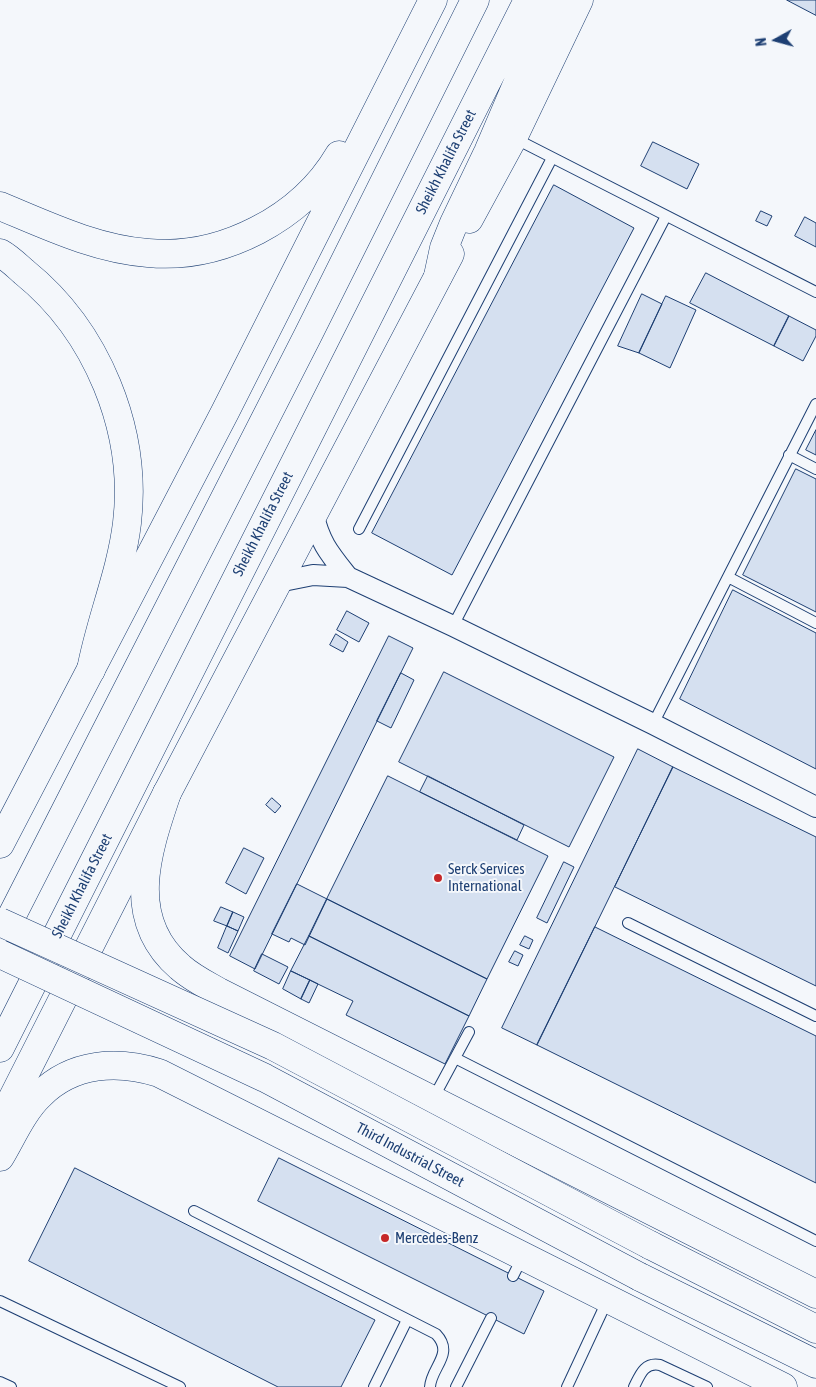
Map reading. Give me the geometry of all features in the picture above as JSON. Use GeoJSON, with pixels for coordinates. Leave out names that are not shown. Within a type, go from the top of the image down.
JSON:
{"type":"FeatureCollection","features":[{"type":"Feature","properties":{"kind":"main road"},"geometry":{"type":"LineString","coordinates":[[0,844],[225,412],[433,0]]}},
{"type":"Feature","properties":{"kind":"main road"},"geometry":{"type":"LineString","coordinates":[[0,939],[308,335],[475,0]]}},
{"type":"Feature","properties":{"kind":"main road","name":"Sheikh Khalifa Street"},"geometry":{"type":"LineString","coordinates":[[0,1048],[528,0]]}},
{"type":"Feature","properties":{"kind":"main road"},"geometry":{"type":"LineString","coordinates":[[438,276],[444,248],[454,223],[488,152],[553,0]]}},
{"type":"Feature","properties":{"kind":"main road"},"geometry":{"type":"LineString","coordinates":[[0,1123],[167,793],[438,276],[513,138],[579,0]]}},
{"type":"Feature","properties":{"kind":"main road"},"geometry":{"type":"LineString","coordinates":[[0,206],[82,239],[149,254],[182,253],[218,246],[249,235],[277,219],[300,201],[323,178],[342,150],[374,90],[406,55]]}},
{"type":"Feature","properties":{"kind":"main road"},"geometry":{"type":"LineString","coordinates":[[0,253],[39,284],[70,318],[94,355],[111,396],[124,438],[130,481],[127,526],[118,570],[97,638],[90,670]]}},
{"type":"Feature","properties":{"kind":"main road"},"geometry":{"type":"LineString","coordinates":[[167,793],[148,852],[144,892],[147,913],[154,933],[165,951],[179,967],[204,983],[816,1294]]}},
{"type":"Feature","properties":{"kind":"main road"},"geometry":{"type":"LineString","coordinates":[[0,922],[273,1046],[650,1245],[816,1328]]}},
{"type":"Feature","properties":{"kind":"main road","name":"Third Industrial Street"},"geometry":{"type":"LineString","coordinates":[[0,954],[265,1078],[640,1278],[816,1364]]}},
{"type":"Feature","properties":{"kind":"main road"},"geometry":{"type":"LineString","coordinates":[[0,1157],[39,1095],[56,1082],[75,1072],[96,1066],[118,1064],[139,1066],[159,1073],[518,1265],[608,1298],[783,1387]]}},
{"type":"Feature","properties":{"kind":"street"},"geometry":{"type":"LineString","coordinates":[[313,513],[317,530],[324,546],[348,577]]}},
{"type":"Feature","properties":{"kind":"street"},"geometry":{"type":"LineString","coordinates":[[278,582],[313,575],[348,577],[653,724],[816,807]]}},
{"type":"Feature","properties":{"kind":"lane"},"geometry":{"type":"LineString","coordinates":[[513,138],[816,292]]}},
{"type":"Feature","properties":{"kind":"lane"},"geometry":{"type":"LineString","coordinates":[[359,529],[552,158]]}},
{"type":"Feature","properties":{"kind":"lane"},"geometry":{"type":"LineString","coordinates":[[453,626],[666,216]]}},
{"type":"Feature","properties":{"kind":"lane"},"geometry":{"type":"LineString","coordinates":[[653,724],[816,404]]}},
{"type":"Feature","properties":{"kind":"lane"},"geometry":{"type":"LineString","coordinates":[[790,455],[816,469]]}},
{"type":"Feature","properties":{"kind":"lane"},"geometry":{"type":"LineString","coordinates":[[728,577],[816,622]]}},
{"type":"Feature","properties":{"kind":"lane"},"geometry":{"type":"LineString","coordinates":[[628,923],[816,1016]]}},
{"type":"Feature","properties":{"kind":"lane"},"geometry":{"type":"LineString","coordinates":[[432,1100],[469,1032]]}},
{"type":"Feature","properties":{"kind":"lane"},"geometry":{"type":"LineString","coordinates":[[455,1058],[816,1241]]}},
{"type":"Feature","properties":{"kind":"lane"},"geometry":{"type":"LineString","coordinates":[[194,1211],[436,1334],[443,1344],[442,1356],[430,1387]]}},
{"type":"Feature","properties":{"kind":"lane"},"geometry":{"type":"LineString","coordinates":[[566,1387],[608,1298]]}},
{"type":"Feature","properties":{"kind":"lane"},"geometry":{"type":"LineString","coordinates":[[0,1301],[180,1387]]}},
{"type":"Feature","properties":{"kind":"lane"},"geometry":{"type":"LineString","coordinates":[[456,1387],[491,1318]]}},
{"type":"Feature","properties":{"kind":"lane"},"geometry":{"type":"LineString","coordinates":[[374,1387],[406,1320]]}},
{"type":"Feature","properties":{"kind":"lane"},"geometry":{"type":"LineString","coordinates":[[634,1387],[646,1366],[653,1364],[660,1365],[708,1387]]}},
{"type":"Feature","properties":{"kind":"lane"},"geometry":{"type":"LineString","coordinates":[[0,1382],[11,1387]]}},
{"type":"Feature","properties":{"kind":"building"},"geometry":{"type":"Polygon","coordinates":[[[787,0],[816,0],[816,15],[787,0]]]}},
{"type":"Feature","properties":{"kind":"building"},"geometry":{"type":"Polygon","coordinates":[[[653,142],[699,164],[687,189],[641,166],[653,142]]]}},
{"type":"Feature","properties":{"kind":"building"},"geometry":{"type":"Polygon","coordinates":[[[554,185],[634,228],[452,575],[372,533],[554,185]]]}},
{"type":"Feature","properties":{"kind":"building"},"geometry":{"type":"Polygon","coordinates":[[[761,211],[772,216],[767,226],[756,221],[761,211]]]}},
{"type":"Feature","properties":{"kind":"building"},"geometry":{"type":"Polygon","coordinates":[[[805,217],[816,223],[816,247],[795,236],[805,217]]]}},
{"type":"Feature","properties":{"kind":"building"},"geometry":{"type":"Polygon","coordinates":[[[706,273],[789,316],[774,346],[690,303],[706,273]]]}},
{"type":"Feature","properties":{"kind":"building"},"geometry":{"type":"Polygon","coordinates":[[[642,294],[662,304],[639,353],[618,346],[642,294]]]}},
{"type":"Feature","properties":{"kind":"building"},"geometry":{"type":"Polygon","coordinates":[[[666,296],[696,310],[670,368],[639,353],[666,296]]]}},
{"type":"Feature","properties":{"kind":"building"},"geometry":{"type":"Polygon","coordinates":[[[789,316],[816,330],[816,336],[803,361],[774,346],[789,316]]]}},
{"type":"Feature","properties":{"kind":"building"},"geometry":{"type":"Polygon","coordinates":[[[816,430],[816,455],[806,450],[816,430]]]}},
{"type":"Feature","properties":{"kind":"building"},"geometry":{"type":"Polygon","coordinates":[[[796,469],[816,479],[816,612],[743,575],[796,469]]]}},
{"type":"Feature","properties":{"kind":"building"},"geometry":{"type":"Polygon","coordinates":[[[733,590],[816,633],[816,769],[680,699],[733,590]]]}},
{"type":"Feature","properties":{"kind":"building"},"geometry":{"type":"Polygon","coordinates":[[[347,611],[369,623],[359,642],[337,630],[347,611]]]}},
{"type":"Feature","properties":{"kind":"building"},"geometry":{"type":"Polygon","coordinates":[[[336,634],[348,642],[343,652],[330,645],[336,634]]]}},
{"type":"Feature","properties":{"kind":"building"},"geometry":{"type":"Polygon","coordinates":[[[389,636],[413,648],[255,969],[230,956],[389,636]]]}},
{"type":"Feature","properties":{"kind":"building"},"geometry":{"type":"Polygon","coordinates":[[[444,672],[614,757],[569,847],[399,762],[444,672]]]}},
{"type":"Feature","properties":{"kind":"building"},"geometry":{"type":"Polygon","coordinates":[[[401,673],[414,680],[391,728],[377,721],[401,673]]]}},
{"type":"Feature","properties":{"kind":"building"},"geometry":{"type":"Polygon","coordinates":[[[638,749],[673,767],[537,1045],[502,1028],[638,749]]]}},
{"type":"Feature","properties":{"kind":"building"},"geometry":{"type":"Polygon","coordinates":[[[673,767],[816,837],[816,986],[615,887],[673,767]]]}},
{"type":"Feature","properties":{"kind":"building","name":"Serck Services International"},"geometry":{"type":"Polygon","coordinates":[[[388,776],[548,856],[487,979],[327,899],[388,776]]]}},
{"type":"Feature","properties":{"kind":"building","name":"Serck Services International"},"geometry":{"type":"Polygon","coordinates":[[[428,776],[524,825],[517,840],[420,792],[428,776]]]}},
{"type":"Feature","properties":{"kind":"building"},"geometry":{"type":"Polygon","coordinates":[[[272,798],[281,806],[275,813],[266,805],[272,798]]]}},
{"type":"Feature","properties":{"kind":"building"},"geometry":{"type":"Polygon","coordinates":[[[244,848],[264,858],[246,894],[226,883],[244,848]]]}},
{"type":"Feature","properties":{"kind":"building"},"geometry":{"type":"Polygon","coordinates":[[[564,862],[574,867],[547,923],[537,918],[564,862]]]}},
{"type":"Feature","properties":{"kind":"building"},"geometry":{"type":"Polygon","coordinates":[[[297,884],[327,899],[305,945],[291,938],[289,942],[272,934],[297,884]]]}},
{"type":"Feature","properties":{"kind":"building"},"geometry":{"type":"Polygon","coordinates":[[[327,899],[487,979],[469,1016],[309,936],[327,899]]]}},
{"type":"Feature","properties":{"kind":"building"},"geometry":{"type":"Polygon","coordinates":[[[221,907],[233,912],[227,926],[214,921],[221,907]]]}},
{"type":"Feature","properties":{"kind":"building"},"geometry":{"type":"Polygon","coordinates":[[[233,912],[244,917],[238,931],[227,926],[233,912]]]}},
{"type":"Feature","properties":{"kind":"building"},"geometry":{"type":"Polygon","coordinates":[[[227,926],[238,931],[228,953],[218,948],[227,926]]]}},
{"type":"Feature","properties":{"kind":"building"},"geometry":{"type":"Polygon","coordinates":[[[595,927],[816,1036],[816,1183],[537,1045],[595,927]]]}},
{"type":"Feature","properties":{"kind":"building"},"geometry":{"type":"Polygon","coordinates":[[[309,936],[469,1016],[445,1064],[346,1015],[353,1001],[291,971],[309,936]]]}},
{"type":"Feature","properties":{"kind":"building"},"geometry":{"type":"Polygon","coordinates":[[[525,936],[533,940],[529,949],[520,945],[525,936]]]}},
{"type":"Feature","properties":{"kind":"building"},"geometry":{"type":"Polygon","coordinates":[[[515,951],[523,955],[518,966],[509,962],[515,951]]]}},
{"type":"Feature","properties":{"kind":"building"},"geometry":{"type":"Polygon","coordinates":[[[262,954],[288,967],[279,984],[254,971],[262,954]]]}},
{"type":"Feature","properties":{"kind":"building"},"geometry":{"type":"Polygon","coordinates":[[[291,971],[310,980],[301,999],[283,989],[291,971]]]}},
{"type":"Feature","properties":{"kind":"building"},"geometry":{"type":"Polygon","coordinates":[[[310,980],[318,984],[309,1003],[301,999],[310,980]]]}},
{"type":"Feature","properties":{"kind":"building","name":"Mercedes-Benz"},"geometry":{"type":"Polygon","coordinates":[[[279,1158],[544,1291],[524,1334],[258,1201],[279,1158]]]}},
{"type":"Feature","properties":{"kind":"building"},"geometry":{"type":"Polygon","coordinates":[[[75,1168],[375,1320],[341,1387],[278,1387],[29,1261],[75,1168]]]}},
{"type":"Feature","properties":{"kind":"place","name":"Serck Services International"},"geometry":{"type":"Point","coordinates":[438,878]}},
{"type":"Feature","properties":{"kind":"place","name":"Mercedes-Benz"},"geometry":{"type":"Point","coordinates":[385,1238]}}]}
